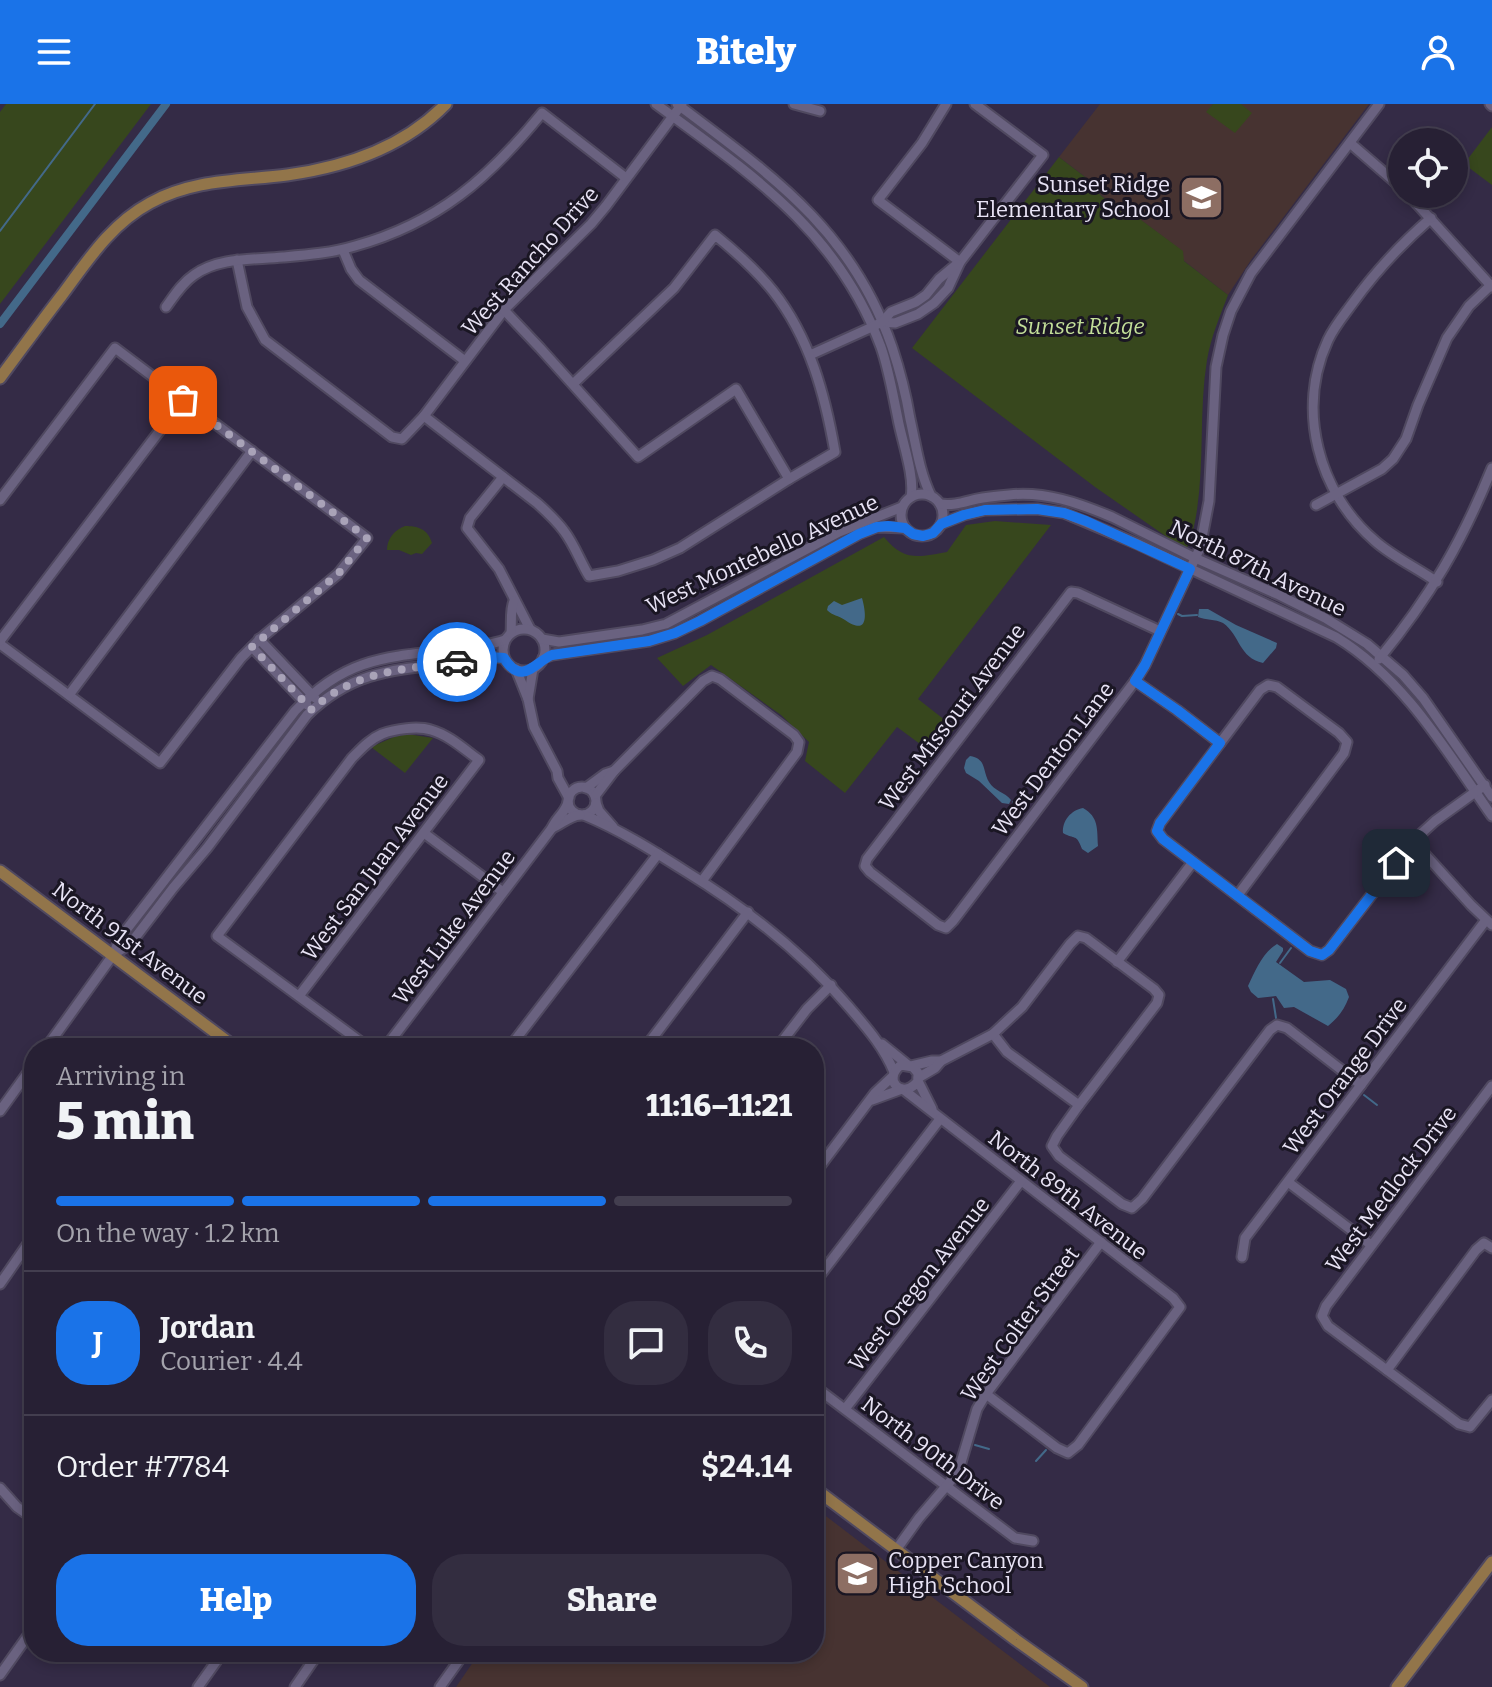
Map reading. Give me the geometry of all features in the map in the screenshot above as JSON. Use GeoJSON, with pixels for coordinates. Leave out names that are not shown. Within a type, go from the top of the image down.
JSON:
{"type":"FeatureCollection","features":[{"type":"Feature","properties":{"kind":"main road"},"geometry":{"type":"LineString","coordinates":[[0,378],[95,249],[122,221],[139,209],[186,187],[287,175],[363,157],[414,131],[432,119],[446,104]]}},
{"type":"Feature","properties":{"kind":"main road","name":"North 91st Avenue"},"geometry":{"type":"LineString","coordinates":[[0,871],[223,1038]]}},
{"type":"Feature","properties":{"kind":"main road"},"geometry":{"type":"LineString","coordinates":[[824,1496],[1082,1687]]}},
{"type":"Feature","properties":{"kind":"main road"},"geometry":{"type":"LineString","coordinates":[[1397,1687],[1492,1562]]}},
{"type":"Feature","properties":{"kind":"street"},"geometry":{"type":"LineString","coordinates":[[656,104],[749,174],[799,217],[847,278],[891,345],[903,383],[921,472],[931,496],[943,511],[941,524],[933,533],[923,536],[913,534],[905,528],[901,518],[902,507],[917,494],[931,496]]}},
{"type":"Feature","properties":{"kind":"street"},"geometry":{"type":"LineString","coordinates":[[794,104],[820,111]]}},
{"type":"Feature","properties":{"kind":"street"},"geometry":{"type":"LineString","coordinates":[[946,104],[922,143],[878,200],[960,262]]}},
{"type":"Feature","properties":{"kind":"street"},"geometry":{"type":"LineString","coordinates":[[877,324],[895,323],[918,314],[939,298],[948,288],[960,262],[1043,155],[975,104]]}},
{"type":"Feature","properties":{"kind":"street"},"geometry":{"type":"LineString","coordinates":[[1195,558],[1204,532],[1209,501],[1214,383],[1226,323],[1251,273],[1379,104]]}},
{"type":"Feature","properties":{"kind":"street"},"geometry":{"type":"LineString","coordinates":[[680,105],[784,187],[817,220],[854,267],[869,292],[911,475],[911,497]]}},
{"type":"Feature","properties":{"kind":"street","name":"West Rancho Drive"},"geometry":{"type":"LineString","coordinates":[[237,260],[247,307],[265,340],[392,437],[402,439],[424,416],[504,310],[591,224],[680,105]]}},
{"type":"Feature","properties":{"kind":"street"},"geometry":{"type":"LineString","coordinates":[[166,307],[194,275],[215,264],[343,250],[406,228],[450,203],[498,164],[542,113],[626,178]]}},
{"type":"Feature","properties":{"kind":"street"},"geometry":{"type":"LineString","coordinates":[[1350,143],[1388,176]]}},
{"type":"Feature","properties":{"kind":"street"},"geometry":{"type":"LineString","coordinates":[[1316,505],[1382,469],[1393,459],[1406,439],[1447,338],[1469,306],[1491,287],[1421,208]]}},
{"type":"Feature","properties":{"kind":"street"},"geometry":{"type":"LineString","coordinates":[[1431,218],[1403,241],[1329,337],[1315,380],[1313,419],[1320,459],[1336,494],[1351,516],[1376,542],[1437,582]]}},
{"type":"Feature","properties":{"kind":"street"},"geometry":{"type":"LineString","coordinates":[[424,416],[554,519],[567,533],[589,576],[618,571],[680,548],[835,452],[829,414],[801,336],[775,293],[745,260],[715,235],[674,288],[573,384]]}},
{"type":"Feature","properties":{"kind":"street"},"geometry":{"type":"LineString","coordinates":[[343,250],[359,280],[465,361]]}},
{"type":"Feature","properties":{"kind":"street"},"geometry":{"type":"LineString","coordinates":[[810,355],[916,302],[960,262]]}},
{"type":"Feature","properties":{"kind":"street"},"geometry":{"type":"LineString","coordinates":[[930,290],[939,298]]}},
{"type":"Feature","properties":{"kind":"street"},"geometry":{"type":"LineString","coordinates":[[504,310],[638,457],[736,389],[789,479]]}},
{"type":"Feature","properties":{"kind":"street"},"geometry":{"type":"LineString","coordinates":[[0,500],[115,348],[367,538],[338,574],[241,659],[160,763],[0,643],[183,400]]}},
{"type":"Feature","properties":{"kind":"street"},"geometry":{"type":"LineString","coordinates":[[69,695],[252,451]]}},
{"type":"Feature","properties":{"kind":"street"},"geometry":{"type":"LineString","coordinates":[[1378,660],[1437,582],[1461,540],[1492,468]]}},
{"type":"Feature","properties":{"kind":"street"},"geometry":{"type":"LineString","coordinates":[[503,477],[470,518],[467,528],[499,569],[530,629],[545,645],[543,658],[533,669],[528,699]]}},
{"type":"Feature","properties":{"kind":"street","name":"North 87th Avenue"},"geometry":{"type":"LineString","coordinates":[[940,504],[960,505],[1012,495],[1035,495],[1083,505],[1325,618],[1367,644],[1492,816]]}},
{"type":"Feature","properties":{"kind":"street","name":"West Montebello Avenue"},"geometry":{"type":"LineString","coordinates":[[542,639],[559,642],[666,624],[839,532],[902,507]]}},
{"type":"Feature","properties":{"kind":"street","name":"North 87th Avenue"},"geometry":{"type":"LineString","coordinates":[[941,524],[985,510],[1037,509],[1064,513],[1336,637],[1403,675],[1431,708],[1492,797]]}},
{"type":"Feature","properties":{"kind":"street","name":"West Montebello Avenue"},"geometry":{"type":"LineString","coordinates":[[543,658],[649,641],[675,633],[859,534],[877,527],[905,528]]}},
{"type":"Feature","properties":{"kind":"street","name":"West Denton Lane"},"geometry":{"type":"LineString","coordinates":[[946,928],[1135,681],[1195,558]]}},
{"type":"Feature","properties":{"kind":"street","name":"West Missouri Avenue"},"geometry":{"type":"LineString","coordinates":[[946,928],[870,872],[865,866],[867,859],[1071,592],[1160,631]]}},
{"type":"Feature","properties":{"kind":"street"},"geometry":{"type":"LineString","coordinates":[[514,601],[503,649],[504,658],[516,669],[533,669]]}},
{"type":"Feature","properties":{"kind":"street"},"geometry":{"type":"LineString","coordinates":[[53,1038],[113,955],[120,938],[308,697],[346,671],[366,662],[476,648],[508,637],[523,628],[530,629]]}},
{"type":"Feature","properties":{"kind":"street"},"geometry":{"type":"LineString","coordinates":[[256,643],[316,706]]}},
{"type":"Feature","properties":{"kind":"street"},"geometry":{"type":"LineString","coordinates":[[113,955],[131,943],[316,706],[352,683],[387,671],[490,657],[504,658]]}},
{"type":"Feature","properties":{"kind":"street"},"geometry":{"type":"LineString","coordinates":[[516,669],[528,699],[534,727],[557,771],[572,810],[613,827],[748,912],[811,964],[879,1042],[916,1069],[918,1080]]}},
{"type":"Feature","properties":{"kind":"street"},"geometry":{"type":"LineString","coordinates":[[582,815],[592,811],[595,799],[614,771],[703,681],[712,676],[720,679],[799,742],[797,752],[702,881]]}},
{"type":"Feature","properties":{"kind":"street"},"geometry":{"type":"LineString","coordinates":[[1135,681],[1220,743]]}},
{"type":"Feature","properties":{"kind":"street"},"geometry":{"type":"LineString","coordinates":[[1238,895],[1344,753],[1347,742],[1277,687],[1268,685],[1260,690],[1157,831],[1163,839],[1310,951],[1322,955],[1329,950],[1413,841],[1485,785]]}},
{"type":"Feature","properties":{"kind":"street","name":"West San Juan Avenue"},"geometry":{"type":"LineString","coordinates":[[431,730],[479,760],[424,833],[299,996],[217,936],[352,758],[381,734],[431,730]]}},
{"type":"Feature","properties":{"kind":"street"},"geometry":{"type":"LineString","coordinates":[[557,771],[595,799],[599,811],[613,827]]}},
{"type":"Feature","properties":{"kind":"street"},"geometry":{"type":"LineString","coordinates":[[568,800],[574,790],[614,771]]}},
{"type":"Feature","properties":{"kind":"street","name":"West Luke Avenue"},"geometry":{"type":"LineString","coordinates":[[393,1038],[567,808],[568,800]]}},
{"type":"Feature","properties":{"kind":"street","name":"West Luke Avenue"},"geometry":{"type":"LineString","coordinates":[[552,828],[573,815],[582,815]]}},
{"type":"Feature","properties":{"kind":"street"},"geometry":{"type":"LineString","coordinates":[[424,833],[503,892]]}},
{"type":"Feature","properties":{"kind":"street"},"geometry":{"type":"LineString","coordinates":[[1413,841],[1489,922]]}},
{"type":"Feature","properties":{"kind":"street"},"geometry":{"type":"LineString","coordinates":[[517,1038],[658,854]]}},
{"type":"Feature","properties":{"kind":"street"},"geometry":{"type":"LineString","coordinates":[[1117,962],[1193,862]]}},
{"type":"Feature","properties":{"kind":"street"},"geometry":{"type":"LineString","coordinates":[[653,1038],[748,912]]}},
{"type":"Feature","properties":{"kind":"street","name":"West Orange Drive"},"geometry":{"type":"LineString","coordinates":[[1242,1257],[1245,1238],[1489,922]]}},
{"type":"Feature","properties":{"kind":"street"},"geometry":{"type":"LineString","coordinates":[[824,1161],[898,1067],[941,1061],[993,1034],[1022,1007],[1078,936],[1086,938],[1159,995],[1157,1003],[1079,1105],[1052,1146],[1071,1166],[1122,1204],[1132,1208],[1142,1199],[1270,1030],[1277,1025],[1287,1028],[1361,1085]]}},
{"type":"Feature","properties":{"kind":"street"},"geometry":{"type":"LineString","coordinates":[[785,1038],[831,985]]}},
{"type":"Feature","properties":{"kind":"street"},"geometry":{"type":"LineString","coordinates":[[299,996],[356,1038]]}},
{"type":"Feature","properties":{"kind":"street"},"geometry":{"type":"LineString","coordinates":[[993,1034],[1007,1052],[1079,1105]]}},
{"type":"Feature","properties":{"kind":"street"},"geometry":{"type":"LineString","coordinates":[[879,1042],[894,1083],[903,1090]]}},
{"type":"Feature","properties":{"kind":"street"},"geometry":{"type":"LineString","coordinates":[[872,1100],[913,1088],[941,1061]]}},
{"type":"Feature","properties":{"kind":"street"},"geometry":{"type":"LineString","coordinates":[[0,1111],[24,1078]]}},
{"type":"Feature","properties":{"kind":"street","name":"North 89th Avenue"},"geometry":{"type":"LineString","coordinates":[[918,1080],[937,1115]]}},
{"type":"Feature","properties":{"kind":"street","name":"West Medlock Drive"},"geometry":{"type":"LineString","coordinates":[[1387,1370],[1328,1326],[1322,1316],[1371,1245],[1492,1086]]}},
{"type":"Feature","properties":{"kind":"street","name":"North 89th Avenue"},"geometry":{"type":"LineString","coordinates":[[903,1090],[1173,1298],[1180,1307],[1078,1445],[1068,1453],[986,1394]]}},
{"type":"Feature","properties":{"kind":"street"},"geometry":{"type":"LineString","coordinates":[[824,1269],[937,1115]]}},
{"type":"Feature","properties":{"kind":"street","name":"West Oregon Avenue"},"geometry":{"type":"LineString","coordinates":[[845,1409],[1021,1181]]}},
{"type":"Feature","properties":{"kind":"street"},"geometry":{"type":"LineString","coordinates":[[1288,1182],[1371,1245]]}},
{"type":"Feature","properties":{"kind":"street","name":"West Colter Street"},"geometry":{"type":"LineString","coordinates":[[896,1550],[954,1477],[977,1409],[986,1394],[1101,1242]]}},
{"type":"Feature","properties":{"kind":"street"},"geometry":{"type":"LineString","coordinates":[[1488,1245],[1476,1250],[1387,1370],[1459,1424],[1470,1427],[1492,1400]]}},
{"type":"Feature","properties":{"kind":"street"},"geometry":{"type":"LineString","coordinates":[[0,1284],[24,1249]]}},
{"type":"Feature","properties":{"kind":"street","name":"North 90th Drive"},"geometry":{"type":"LineString","coordinates":[[824,1393],[1015,1538],[1033,1541]]}},
{"type":"Feature","properties":{"kind":"street"},"geometry":{"type":"LineString","coordinates":[[0,1488],[24,1512]]}},
{"type":"Feature","properties":{"kind":"street"},"geometry":{"type":"LineString","coordinates":[[0,1675],[24,1641]]}},
{"type":"Feature","properties":{"kind":"street"},"geometry":{"type":"LineString","coordinates":[[198,1687],[215,1662]]}},
{"type":"Feature","properties":{"kind":"street"},"geometry":{"type":"LineString","coordinates":[[295,1687],[312,1662]]}},
{"type":"Feature","properties":{"kind":"street"},"geometry":{"type":"LineString","coordinates":[[440,1687],[458,1662]]}},
{"type":"Feature","properties":{"kind":"shaded area","name":"Sunset Ridge Elementary School"},"geometry":{"type":"Polygon","coordinates":[[[1100,104],[1369,104],[1228,295],[1183,260],[1182,251],[1129,211],[1125,215],[1087,183],[1088,179],[1059,157],[1100,104]]]}},
{"type":"Feature","properties":{"kind":"shaded area","name":"Copper Canyon High School"},"geometry":{"type":"Polygon","coordinates":[[[824,1515],[1050,1687],[456,1687],[473,1662],[824,1662],[824,1515]]]}},
{"type":"Feature","properties":{"kind":"green space"},"geometry":{"type":"Polygon","coordinates":[[[6,104],[151,104],[0,304],[0,112],[6,104]]]}},
{"type":"Feature","properties":{"kind":"green space"},"geometry":{"type":"Polygon","coordinates":[[[1213,104],[1241,104],[1252,113],[1235,133],[1206,112],[1213,104]]]}},
{"type":"Feature","properties":{"kind":"green space"},"geometry":{"type":"Polygon","coordinates":[[[1492,127],[1492,185],[1468,167],[1468,159],[1492,127]]]}},
{"type":"Feature","properties":{"kind":"green space","name":"Sunset Ridge"},"geometry":{"type":"Polygon","coordinates":[[[1059,157],[1089,180],[1087,184],[1125,215],[1129,211],[1183,251],[1184,261],[1228,295],[1207,360],[1198,499],[1187,547],[1176,546],[912,348],[1059,157]]]}},
{"type":"Feature","properties":{"kind":"green space"},"geometry":{"type":"Polygon","coordinates":[[[995,521],[1051,525],[918,699],[955,728],[935,755],[897,727],[845,793],[805,761],[809,742],[781,715],[711,665],[683,686],[657,658],[707,635],[884,537],[905,554],[928,555],[947,552],[966,525],[995,521]]]}},
{"type":"Feature","properties":{"kind":"green space"},"geometry":{"type":"Polygon","coordinates":[[[405,526],[428,534],[432,543],[422,554],[387,550],[392,535],[405,526]]]}},
{"type":"Feature","properties":{"kind":"green space"},"geometry":{"type":"Polygon","coordinates":[[[407,734],[433,738],[405,773],[371,747],[407,734]]]}},
{"type":"Feature","properties":{"kind":"water"},"geometry":{"type":"Polygon","coordinates":[[[862,598],[865,617],[862,625],[853,624],[827,610],[834,601],[842,605],[862,598]]]}},
{"type":"Feature","properties":{"kind":"water"},"geometry":{"type":"Polygon","coordinates":[[[1199,609],[1208,609],[1277,643],[1276,648],[1263,663],[1255,660],[1244,651],[1223,623],[1198,617],[1199,609]]]}},
{"type":"Feature","properties":{"kind":"water"},"geometry":{"type":"Polygon","coordinates":[[[970,756],[982,762],[989,782],[1011,800],[1009,804],[1002,803],[966,773],[964,768],[970,756]]]}},
{"type":"Feature","properties":{"kind":"water"},"geometry":{"type":"Polygon","coordinates":[[[1083,808],[1095,819],[1097,829],[1098,846],[1088,853],[1077,839],[1063,833],[1068,817],[1083,808]]]}},
{"type":"Feature","properties":{"kind":"water"},"geometry":{"type":"Polygon","coordinates":[[[1277,944],[1283,951],[1276,962],[1304,982],[1330,980],[1346,989],[1349,997],[1345,1006],[1328,1026],[1294,1007],[1284,1008],[1276,996],[1258,998],[1251,992],[1248,986],[1257,968],[1277,944]]]}},
{"type":"Feature","properties":{"kind":"waterway"},"geometry":{"type":"LineString","coordinates":[[0,231],[95,104]]}},
{"type":"Feature","properties":{"kind":"waterway"},"geometry":{"type":"LineString","coordinates":[[0,324],[166,104]]}},
{"type":"Feature","properties":{"kind":"waterway"},"geometry":{"type":"LineString","coordinates":[[1178,614],[1197,615]]}},
{"type":"Feature","properties":{"kind":"waterway"},"geometry":{"type":"LineString","coordinates":[[936,730],[947,738]]}},
{"type":"Feature","properties":{"kind":"waterway"},"geometry":{"type":"LineString","coordinates":[[1013,802],[1025,810]]}},
{"type":"Feature","properties":{"kind":"waterway"},"geometry":{"type":"LineString","coordinates":[[1280,963],[1291,948]]}},
{"type":"Feature","properties":{"kind":"waterway"},"geometry":{"type":"LineString","coordinates":[[1273,999],[1276,1018]]}},
{"type":"Feature","properties":{"kind":"waterway"},"geometry":{"type":"LineString","coordinates":[[1364,1095],[1377,1105]]}},
{"type":"Feature","properties":{"kind":"waterway"},"geometry":{"type":"LineString","coordinates":[[1426,1133],[1439,1142]]}},
{"type":"Feature","properties":{"kind":"waterway"},"geometry":{"type":"LineString","coordinates":[[975,1445],[989,1449]]}},
{"type":"Feature","properties":{"kind":"waterway"},"geometry":{"type":"LineString","coordinates":[[1036,1461],[1046,1450]]}},
{"type":"Feature","properties":{"kind":"waterway"},"geometry":{"type":"LineString","coordinates":[[990,1508],[998,1496]]}},
{"type":"Feature","properties":{"kind":"way so far"},"geometry":{"type":"LineString","coordinates":[[183,400],[367,538],[338,574],[252,647],[312,710],[333,693],[366,677],[411,667],[457,662]]}},
{"type":"Feature","properties":{"kind":"place","name":"Sunset Ridge Elementary School"},"geometry":{"type":"Point","coordinates":[1201,197]}},
{"type":"Feature","properties":{"kind":"place","name":"Copper Canyon High School"},"geometry":{"type":"Point","coordinates":[857,1573]}},
{"type":"Feature","properties":{"kind":"route"},"geometry":{"type":"LineString","coordinates":[[457,662],[504,658],[510,666],[522,671],[534,668],[543,658],[552,655],[649,641],[675,633],[877,527],[905,528],[923,536],[933,533],[951,519],[985,510],[1037,509],[1064,513],[1190,569],[1135,681],[1220,743],[1160,823],[1157,831],[1163,839],[1310,951],[1322,955],[1396,863]]}}]}
